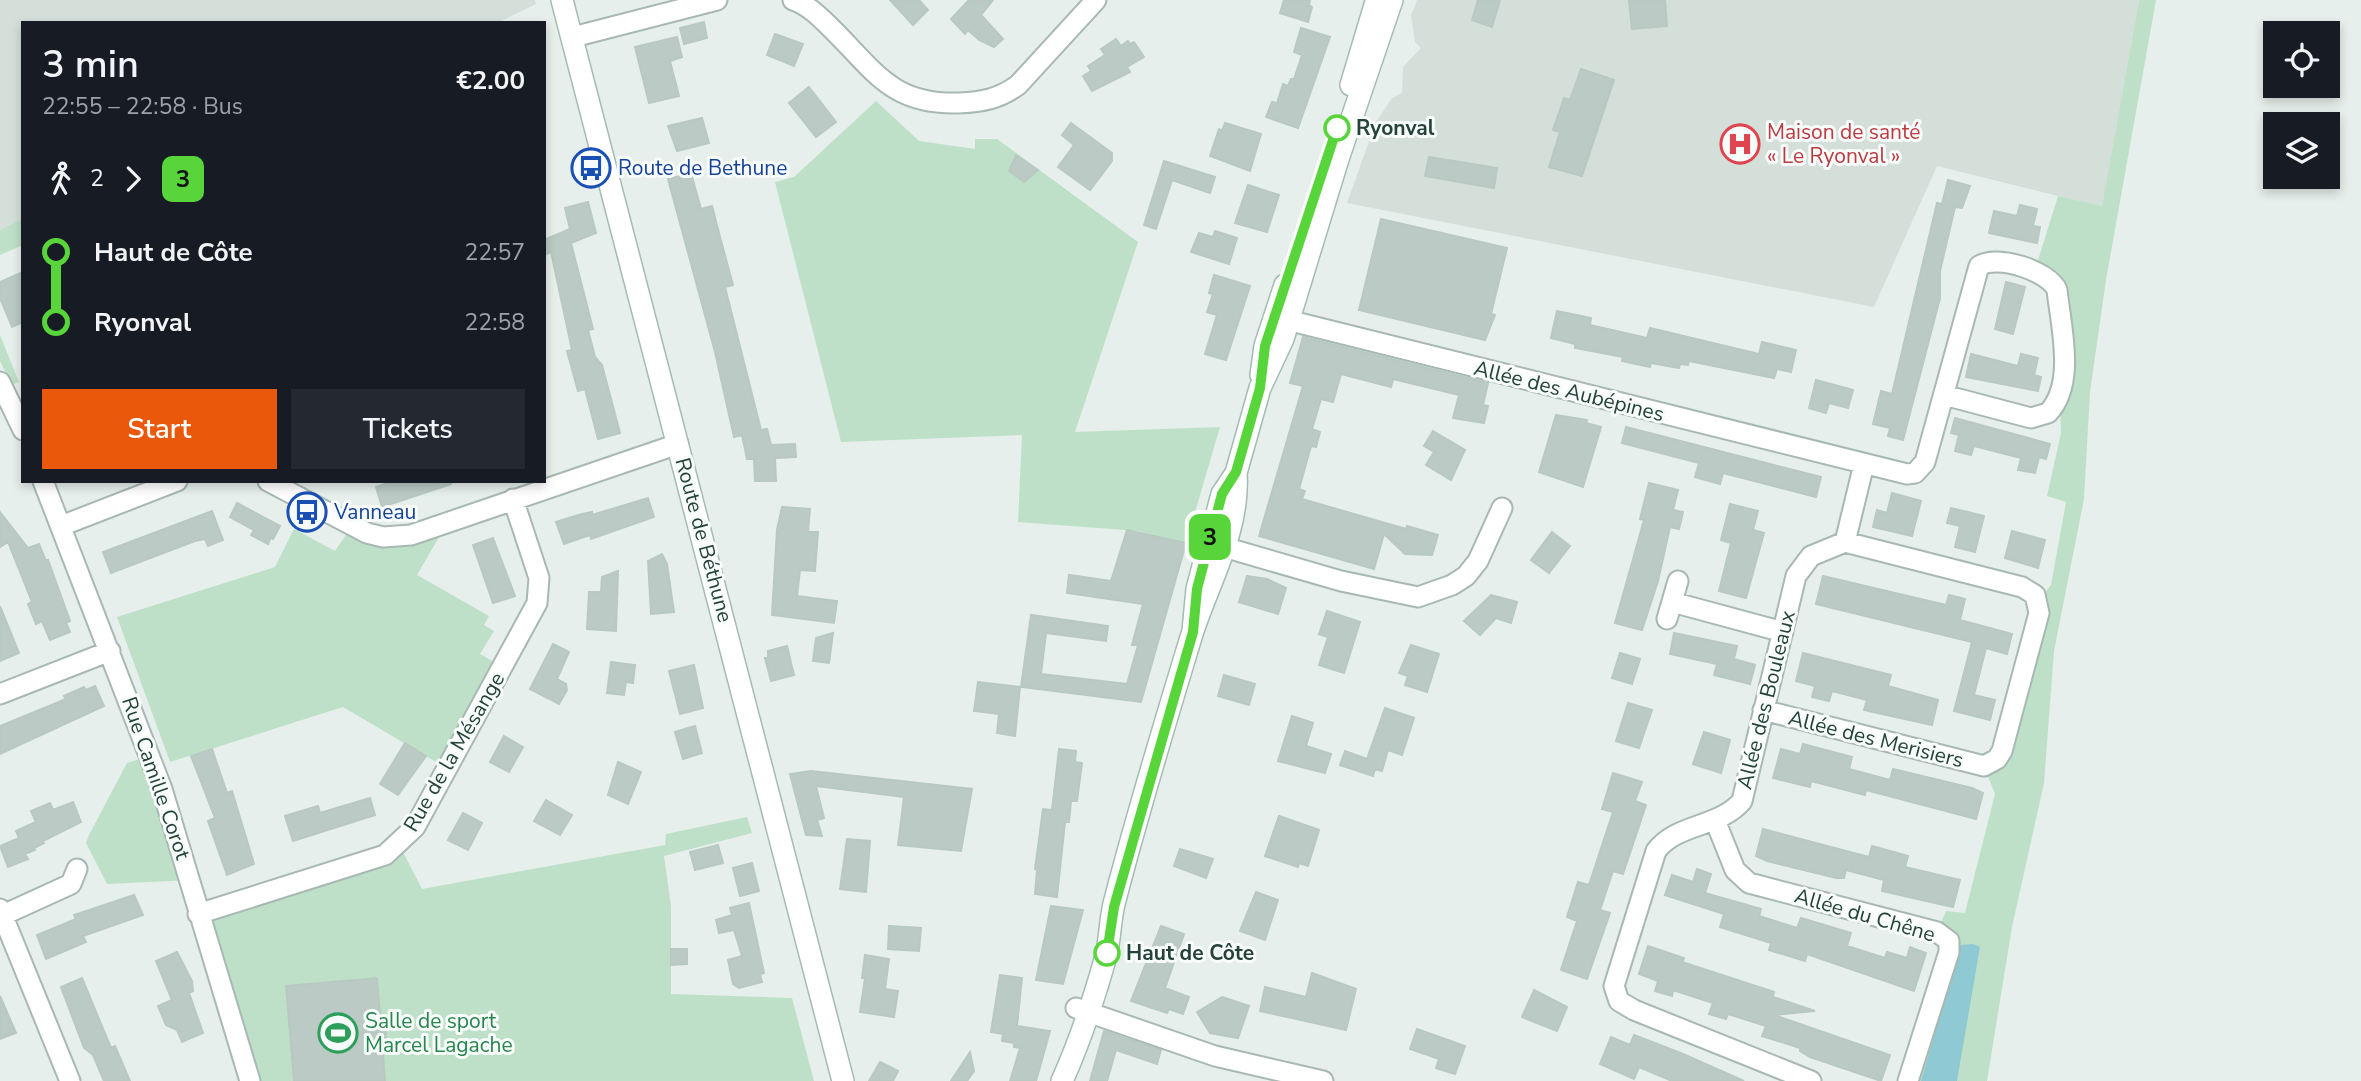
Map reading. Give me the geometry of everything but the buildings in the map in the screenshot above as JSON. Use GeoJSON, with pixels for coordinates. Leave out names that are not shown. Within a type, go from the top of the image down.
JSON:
{"type":"FeatureCollection","features":[{"type":"Feature","properties":{"kind":"main road","name":"Route de Béthune"},"geometry":{"type":"LineString","coordinates":[[562,0],[843,1081]]}},
{"type":"Feature","properties":{"kind":"main road"},"geometry":{"type":"LineString","coordinates":[[1060,1081],[1083,1011],[1094,948],[1114,907],[1216,545],[1238,498],[1236,472],[1260,388],[1278,352],[1281,319],[1377,0]]}},
{"type":"Feature","properties":{"kind":"main road"},"geometry":{"type":"LineString","coordinates":[[1281,319],[1392,0]]}},
{"type":"Feature","properties":{"kind":"street"},"geometry":{"type":"LineString","coordinates":[[573,37],[717,0]]}},
{"type":"Feature","properties":{"kind":"street"},"geometry":{"type":"LineString","coordinates":[[793,0],[815,12],[892,89],[918,101],[951,103],[981,103],[1005,95],[1018,85],[1096,0]]}},
{"type":"Feature","properties":{"kind":"street"},"geometry":{"type":"LineString","coordinates":[[1995,261],[2035,270],[2053,281],[2057,290],[2064,365],[2059,396],[2048,413],[2031,418],[1944,395],[1979,266],[1995,261]]}},
{"type":"Feature","properties":{"kind":"street","name":"Allée des Aubépines"},"geometry":{"type":"LineString","coordinates":[[1281,319],[1907,474],[1921,469],[1944,395]]}},
{"type":"Feature","properties":{"kind":"street"},"geometry":{"type":"LineString","coordinates":[[0,382],[21,426]]}},
{"type":"Feature","properties":{"kind":"street"},"geometry":{"type":"LineString","coordinates":[[272,483],[352,526],[383,537],[411,535],[678,443]]}},
{"type":"Feature","properties":{"kind":"street"},"geometry":{"type":"LineString","coordinates":[[1845,542],[1864,464]]}},
{"type":"Feature","properties":{"kind":"street","name":"Rue Camille Corot"},"geometry":{"type":"LineString","coordinates":[[44,483],[162,789],[250,1081]]}},
{"type":"Feature","properties":{"kind":"street"},"geometry":{"type":"LineString","coordinates":[[61,526],[172,483]]}},
{"type":"Feature","properties":{"kind":"street","name":"Rue de la Mésange"},"geometry":{"type":"LineString","coordinates":[[198,914],[386,855],[415,827],[537,603],[539,578],[513,499]]}},
{"type":"Feature","properties":{"kind":"street"},"geometry":{"type":"LineString","coordinates":[[1216,545],[1341,582],[1418,597],[1452,585],[1466,576],[1478,561],[1502,508]]}},
{"type":"Feature","properties":{"kind":"street","name":"Allée des Bouleaux"},"geometry":{"type":"LineString","coordinates":[[1811,1081],[1634,1010],[1619,1001],[1615,994],[1616,976],[1656,851],[1670,837],[1727,815],[1742,801],[1796,576],[1804,562],[1821,551],[1845,542]]}},
{"type":"Feature","properties":{"kind":"street","name":"Allée des Merisiers"},"geometry":{"type":"LineString","coordinates":[[1763,710],[1984,766],[1997,759],[2002,751],[2039,612],[2035,595],[2022,587],[1845,542]]}},
{"type":"Feature","properties":{"kind":"street"},"geometry":{"type":"LineString","coordinates":[[1678,582],[1670,611],[1783,632]]}},
{"type":"Feature","properties":{"kind":"street"},"geometry":{"type":"LineString","coordinates":[[0,694],[110,651]]}},
{"type":"Feature","properties":{"kind":"street","name":"Allée du Chêne"},"geometry":{"type":"LineString","coordinates":[[1715,820],[1735,870],[1749,883],[1937,932],[1948,941],[1948,952],[1908,1081]]}},
{"type":"Feature","properties":{"kind":"street"},"geometry":{"type":"LineString","coordinates":[[70,1081],[1,912],[71,884],[77,869]]}},
{"type":"Feature","properties":{"kind":"street"},"geometry":{"type":"LineString","coordinates":[[1083,1011],[1215,1056],[1322,1081]]}},
{"type":"Feature","properties":{"kind":"shaded area"},"geometry":{"type":"Polygon","coordinates":[[[0,0],[535,0],[536,4],[501,21],[21,21],[21,219],[0,230],[0,0]]]}},
{"type":"Feature","properties":{"kind":"shaded area","name":"Maison de santé « Le Ryonval »"},"geometry":{"type":"Polygon","coordinates":[[[1417,0],[2139,0],[2102,207],[1937,166],[1874,307],[1347,203],[1376,122],[1392,98],[1402,93],[1403,67],[1421,48],[1415,42],[1411,15],[1417,0]]]}},
{"type":"Feature","properties":{"kind":"green space"},"geometry":{"type":"Polygon","coordinates":[[[2139,0],[2156,0],[2106,280],[2090,392],[2084,499],[2054,651],[2044,783],[2012,927],[1987,1081],[1908,1081],[1949,952],[1937,932],[1946,911],[1965,913],[1995,794],[1984,766],[1997,759],[2038,601],[2051,585],[2066,502],[2047,496],[2061,433],[2057,291],[2035,270],[2058,196],[2102,206],[2139,0]]]}},
{"type":"Feature","properties":{"kind":"green space"},"geometry":{"type":"Polygon","coordinates":[[[876,101],[919,141],[975,149],[975,139],[997,139],[1138,242],[1075,432],[1220,427],[1186,543],[1138,531],[1018,522],[1022,435],[841,442],[775,182],[794,177],[876,101]]]}},
{"type":"Feature","properties":{"kind":"green space"},"geometry":{"type":"Polygon","coordinates":[[[21,219],[21,246],[0,255],[0,230],[21,219]]]}},
{"type":"Feature","properties":{"kind":"green space"},"geometry":{"type":"Polygon","coordinates":[[[0,335],[19,382],[12,385],[0,361],[0,335]]]}},
{"type":"Feature","properties":{"kind":"green space"},"geometry":{"type":"Polygon","coordinates":[[[440,525],[439,537],[417,575],[489,616],[484,625],[494,631],[480,654],[503,667],[448,769],[343,707],[170,762],[117,617],[275,567],[294,529],[335,551],[352,526],[367,533],[440,525]]]}},
{"type":"Feature","properties":{"kind":"green space"},"geometry":{"type":"Polygon","coordinates":[[[149,756],[192,880],[107,884],[86,843],[127,763],[149,756]]]}},
{"type":"Feature","properties":{"kind":"green space"},"geometry":{"type":"Polygon","coordinates":[[[747,817],[752,833],[664,856],[671,906],[671,994],[792,998],[814,1081],[250,1081],[198,914],[399,844],[422,889],[665,845],[666,834],[747,817]]]}},
{"type":"Feature","properties":{"kind":"water"},"geometry":{"type":"Polygon","coordinates":[[[1973,944],[1980,947],[1957,1081],[1921,1081],[1960,945],[1973,944]]]}},
{"type":"Feature","properties":{"kind":"bus line","name":"3"},"geometry":{"type":"LineString","coordinates":[[1107,953],[1114,907],[1193,632],[1197,589],[1222,494],[1236,472],[1260,388],[1265,346],[1337,128]]}},
{"type":"Feature","properties":{"kind":"place","name":"Ryonval"},"geometry":{"type":"Point","coordinates":[1337,128]}},
{"type":"Feature","properties":{"kind":"place","name":"Maison de santé « Le Ryonval »"},"geometry":{"type":"Point","coordinates":[1740,144]}},
{"type":"Feature","properties":{"kind":"place","name":"Route de Bethune"},"geometry":{"type":"Point","coordinates":[591,168]}},
{"type":"Feature","properties":{"kind":"place","name":"Vanneau"},"geometry":{"type":"Point","coordinates":[307,512]}},
{"type":"Feature","properties":{"kind":"place","name":"Haut de Côte"},"geometry":{"type":"Point","coordinates":[1107,953]}},
{"type":"Feature","properties":{"kind":"place","name":"Salle de sport Marcel Lagache"},"geometry":{"type":"Point","coordinates":[338,1033]}}]}
